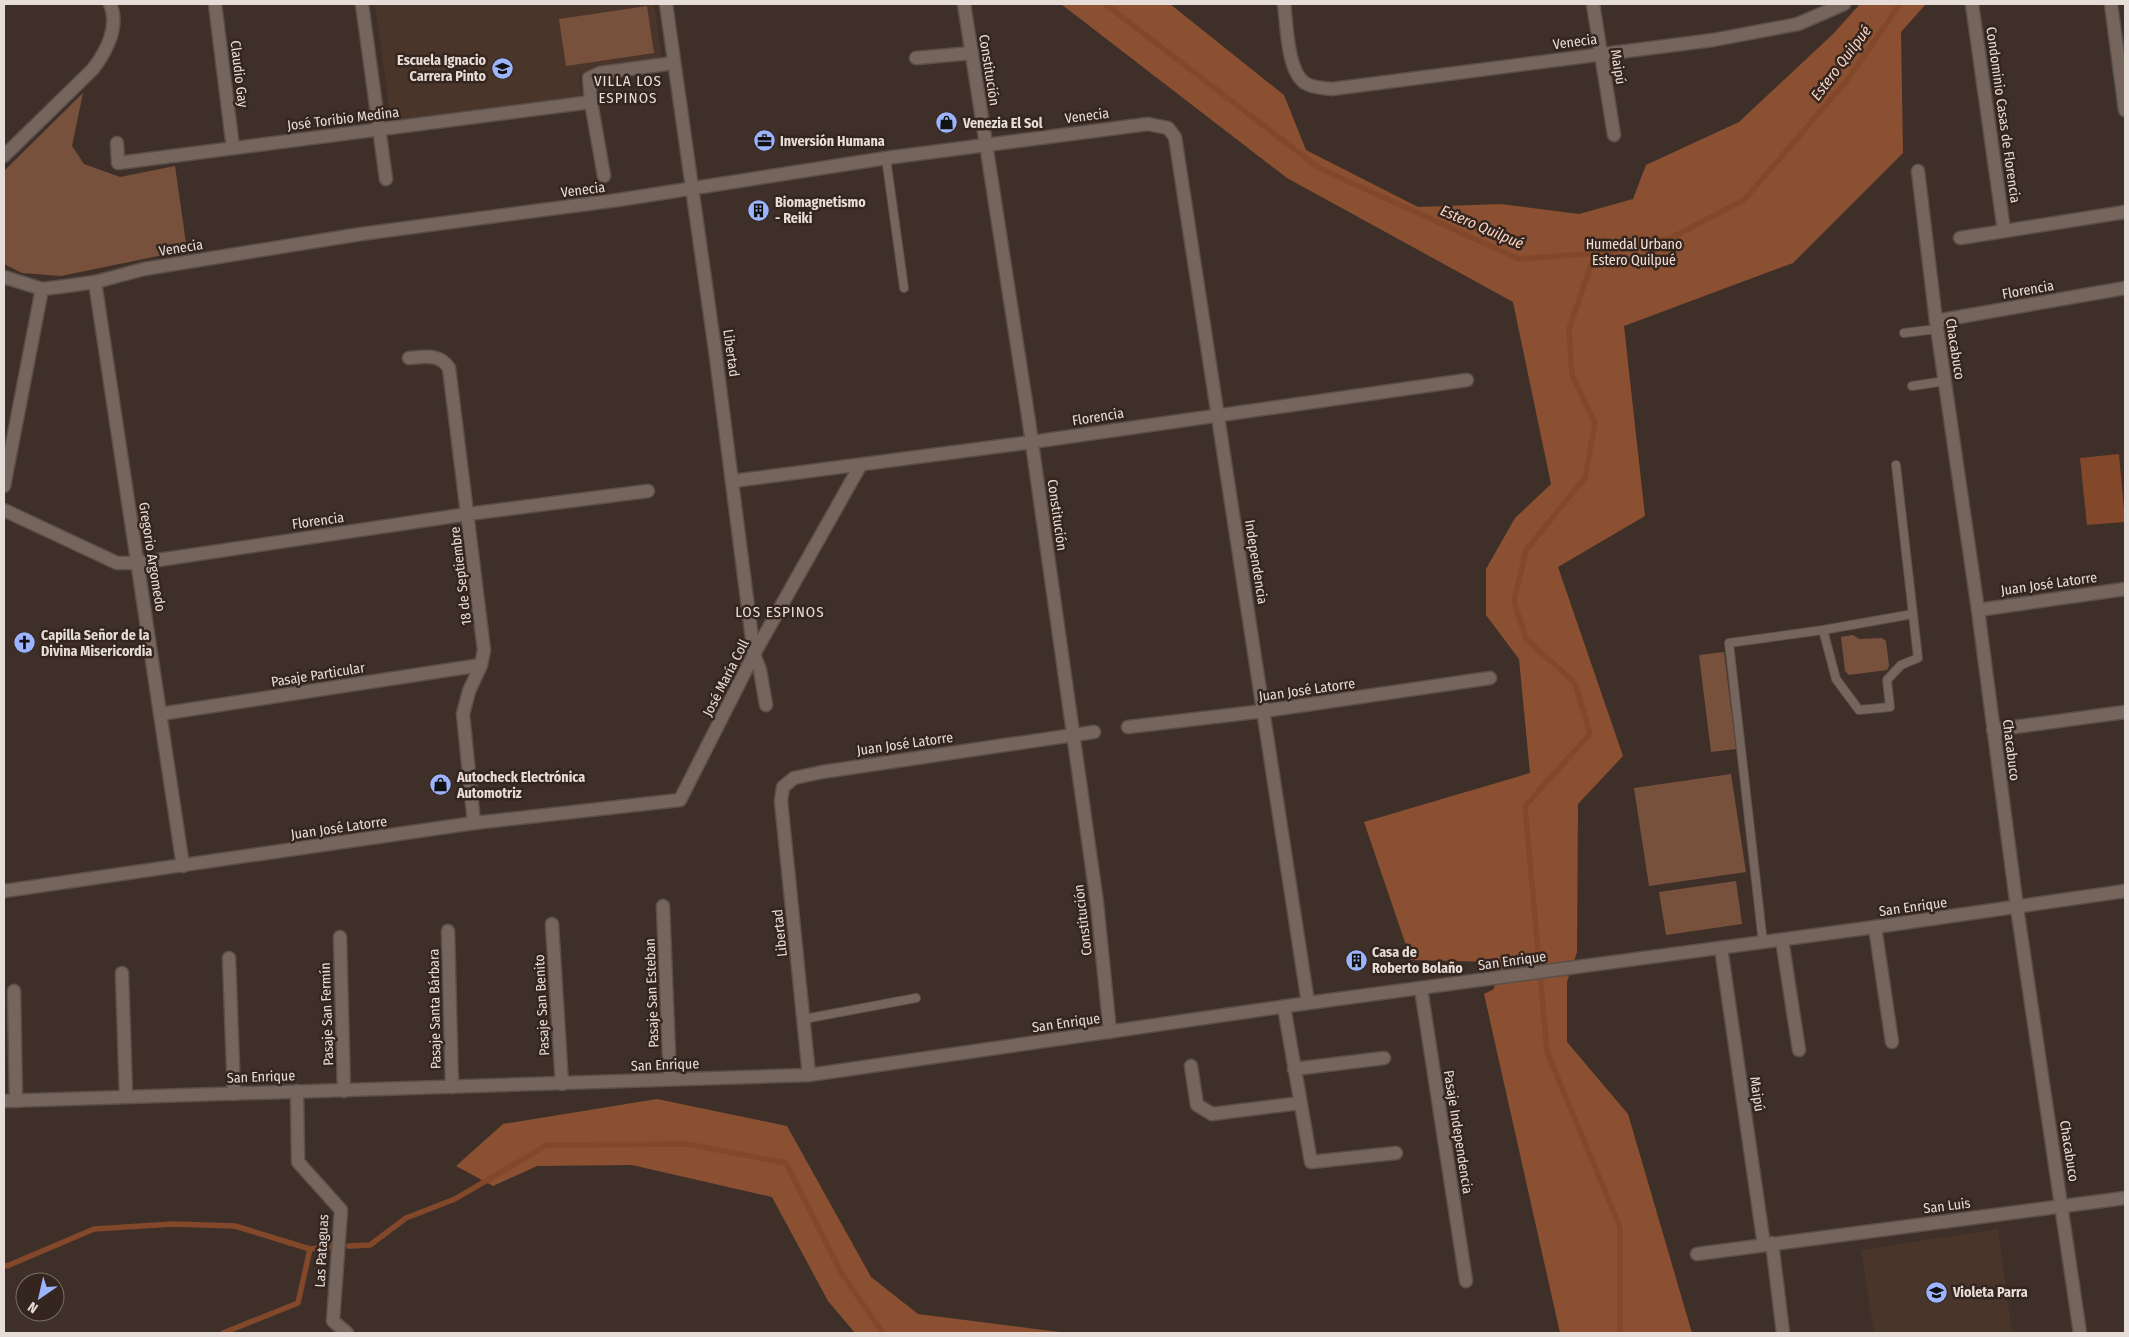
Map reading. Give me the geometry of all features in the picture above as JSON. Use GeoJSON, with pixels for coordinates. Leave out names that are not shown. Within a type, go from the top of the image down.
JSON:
{"type":"FeatureCollection","features":[{"type":"Feature","properties":{"kind":"street"},"geometry":{"type":"LineString","coordinates":[[4,156],[93,70],[102,57],[112,35],[112,9],[110,4]]}},
{"type":"Feature","properties":{"kind":"street","name":"Claudio Gay"},"geometry":{"type":"LineString","coordinates":[[215,4],[233,148]]}},
{"type":"Feature","properties":{"kind":"street"},"geometry":{"type":"LineString","coordinates":[[362,4],[386,179]]}},
{"type":"Feature","properties":{"kind":"street","name":"Libertad"},"geometry":{"type":"LineString","coordinates":[[666,4],[733,481],[754,654],[760,670],[766,705]]}},
{"type":"Feature","properties":{"kind":"street","name":"Constitución"},"geometry":{"type":"LineString","coordinates":[[964,4],[1032,442],[1097,903],[1110,1032]]}},
{"type":"Feature","properties":{"kind":"street","name":"Venecia"},"geometry":{"type":"LineString","coordinates":[[1284,4],[1292,63],[1297,75],[1306,83],[1319,88],[1332,89],[1713,40],[1798,24],[1844,4]]}},
{"type":"Feature","properties":{"kind":"street","name":"Maipú"},"geometry":{"type":"LineString","coordinates":[[1593,4],[1614,135]]}},
{"type":"Feature","properties":{"kind":"street","name":"Condominio Casas de Florencia"},"geometry":{"type":"LineString","coordinates":[[1972,4],[2004,231]]}},
{"type":"Feature","properties":{"kind":"street"},"geometry":{"type":"LineString","coordinates":[[2111,4],[2125,110]]}},
{"type":"Feature","properties":{"kind":"street"},"geometry":{"type":"LineString","coordinates":[[916,58],[972,53]]}},
{"type":"Feature","properties":{"kind":"street"},"geometry":{"type":"LineString","coordinates":[[604,176],[591,102],[589,78],[600,73],[674,63]]}},
{"type":"Feature","properties":{"kind":"street","name":"José Toribio Medina"},"geometry":{"type":"LineString","coordinates":[[116,143],[118,163],[591,102]]}},
{"type":"Feature","properties":{"kind":"street","name":"Venecia"},"geometry":{"type":"LineString","coordinates":[[4,277],[42,288],[95,282],[144,269],[361,234],[618,200],[886,158],[1148,124],[1168,128]]}},
{"type":"Feature","properties":{"kind":"street","name":"Independencia"},"geometry":{"type":"LineString","coordinates":[[1168,128],[1174,136],[1308,1003]]}},
{"type":"Feature","properties":{"kind":"street","name":"Chacabuco"},"geometry":{"type":"LineString","coordinates":[[1918,171],[1936,325],[1978,610],[2016,908],[2080,1333]]}},
{"type":"Feature","properties":{"kind":"street"},"geometry":{"type":"LineString","coordinates":[[1960,238],[2125,212]]}},
{"type":"Feature","properties":{"kind":"street","name":"Gregorio Argomedo"},"geometry":{"type":"LineString","coordinates":[[95,282],[183,866]]}},
{"type":"Feature","properties":{"kind":"street"},"geometry":{"type":"LineString","coordinates":[[4,486],[42,288]]}},
{"type":"Feature","properties":{"kind":"street","name":"Florencia"},"geometry":{"type":"LineString","coordinates":[[1936,325],[2125,288]]}},
{"type":"Feature","properties":{"kind":"street","name":"18 de Septiembre"},"geometry":{"type":"LineString","coordinates":[[409,358],[432,356],[444,359],[450,368],[484,650],[481,665],[469,691],[463,714],[474,824]]}},
{"type":"Feature","properties":{"kind":"street","name":"Florencia"},"geometry":{"type":"LineString","coordinates":[[733,481],[860,466],[1467,380]]}},
{"type":"Feature","properties":{"kind":"street","name":"José María Coll"},"geometry":{"type":"LineString","coordinates":[[680,800],[754,654],[860,466]]}},
{"type":"Feature","properties":{"kind":"street","name":"Florencia"},"geometry":{"type":"LineString","coordinates":[[4,510],[117,563],[138,563],[468,514],[648,491]]}},
{"type":"Feature","properties":{"kind":"street","name":"Juan José Latorre"},"geometry":{"type":"LineString","coordinates":[[1978,610],[2125,589]]}},
{"type":"Feature","properties":{"kind":"street","name":"Pasaje Particular"},"geometry":{"type":"LineString","coordinates":[[160,714],[481,665]]}},
{"type":"Feature","properties":{"kind":"street","name":"Juan José Latorre"},"geometry":{"type":"LineString","coordinates":[[1128,727],[1264,711],[1490,678]]}},
{"type":"Feature","properties":{"kind":"street"},"geometry":{"type":"LineString","coordinates":[[1993,730],[2125,712]]}},
{"type":"Feature","properties":{"kind":"street","name":"Juan José Latorre"},"geometry":{"type":"LineString","coordinates":[[783,787],[794,778],[822,772],[1094,732]]}},
{"type":"Feature","properties":{"kind":"street","name":"Libertad"},"geometry":{"type":"LineString","coordinates":[[783,787],[781,802],[809,1075]]}},
{"type":"Feature","properties":{"kind":"street","name":"Juan José Latorre"},"geometry":{"type":"LineString","coordinates":[[4,891],[474,824],[680,800]]}},
{"type":"Feature","properties":{"kind":"street","name":"San Enrique"},"geometry":{"type":"LineString","coordinates":[[10,1101],[809,1075],[1308,1003],[2016,908],[2125,891]]}},
{"type":"Feature","properties":{"kind":"street","name":"Pasaje San Esteban"},"geometry":{"type":"LineString","coordinates":[[663,906],[670,1079]]}},
{"type":"Feature","properties":{"kind":"street","name":"Pasaje San Benito"},"geometry":{"type":"LineString","coordinates":[[552,924],[562,1084]]}},
{"type":"Feature","properties":{"kind":"street"},"geometry":{"type":"LineString","coordinates":[[1875,927],[1892,1042]]}},
{"type":"Feature","properties":{"kind":"street","name":"Pasaje Santa Bárbara"},"geometry":{"type":"LineString","coordinates":[[448,931],[452,1087]]}},
{"type":"Feature","properties":{"kind":"street","name":"Pasaje San Fermín"},"geometry":{"type":"LineString","coordinates":[[340,937],[344,1091]]}},
{"type":"Feature","properties":{"kind":"street"},"geometry":{"type":"LineString","coordinates":[[1782,940],[1799,1050]]}},
{"type":"Feature","properties":{"kind":"street","name":"Maipú"},"geometry":{"type":"LineString","coordinates":[[1721,948],[1768,1244]]}},
{"type":"Feature","properties":{"kind":"street"},"geometry":{"type":"LineString","coordinates":[[230,958],[234,1094]]}},
{"type":"Feature","properties":{"kind":"street"},"geometry":{"type":"LineString","coordinates":[[122,973],[126,1096]]}},
{"type":"Feature","properties":{"kind":"street","name":"Pasaje Independencia"},"geometry":{"type":"LineString","coordinates":[[1421,989],[1466,1281]]}},
{"type":"Feature","properties":{"kind":"street"},"geometry":{"type":"LineString","coordinates":[[10,1101],[14,991]]}},
{"type":"Feature","properties":{"kind":"street"},"geometry":{"type":"LineString","coordinates":[[1284,1007],[1311,1162],[1396,1153]]}},
{"type":"Feature","properties":{"kind":"street"},"geometry":{"type":"LineString","coordinates":[[1294,1069],[1384,1058]]}},
{"type":"Feature","properties":{"kind":"street"},"geometry":{"type":"LineString","coordinates":[[1191,1066],[1197,1105],[1212,1114],[1300,1103]]}},
{"type":"Feature","properties":{"kind":"street","name":"Las Pataguas"},"geometry":{"type":"LineString","coordinates":[[297,1091],[298,1162],[341,1210],[333,1321],[347,1333]]}},
{"type":"Feature","properties":{"kind":"street","name":"San Luis"},"geometry":{"type":"LineString","coordinates":[[1697,1254],[2125,1198]]}},
{"type":"Feature","properties":{"kind":"street"},"geometry":{"type":"LineString","coordinates":[[1768,1244],[1783,1333]]}},
{"type":"Feature","properties":{"kind":"lane"},"geometry":{"type":"LineString","coordinates":[[886,158],[904,288]]}},
{"type":"Feature","properties":{"kind":"lane"},"geometry":{"type":"LineString","coordinates":[[1904,333],[1936,325]]}},
{"type":"Feature","properties":{"kind":"lane"},"geometry":{"type":"LineString","coordinates":[[1912,386],[1945,381]]}},
{"type":"Feature","properties":{"kind":"lane"},"geometry":{"type":"LineString","coordinates":[[1823,630],[1836,679],[1859,710],[1890,707],[1887,680],[1901,665],[1918,658],[1896,465]]}},
{"type":"Feature","properties":{"kind":"lane"},"geometry":{"type":"LineString","coordinates":[[1763,942],[1729,642],[1823,630],[1913,614]]}},
{"type":"Feature","properties":{"kind":"lane"},"geometry":{"type":"LineString","coordinates":[[804,1019],[916,998]]}},
{"type":"Feature","properties":{"kind":"shaded area","name":"Escuela Ignacio Carrera Pinto"},"geometry":{"type":"Polygon","coordinates":[[[375,4],[654,4],[662,60],[579,75],[582,98],[398,121],[390,113],[375,4]]]}},
{"type":"Feature","properties":{"kind":"shaded area"},"geometry":{"type":"Polygon","coordinates":[[[647,6],[654,53],[566,66],[559,19],[647,6]]]}},
{"type":"Feature","properties":{"kind":"shaded area"},"geometry":{"type":"Polygon","coordinates":[[[83,93],[72,146],[84,164],[120,177],[175,166],[187,250],[61,276],[22,273],[4,264],[4,171],[83,93]]]}},
{"type":"Feature","properties":{"kind":"shaded area"},"geometry":{"type":"Polygon","coordinates":[[[2119,454],[2125,522],[2087,525],[2080,458],[2119,454]]]}},
{"type":"Feature","properties":{"kind":"shaded area"},"geometry":{"type":"Polygon","coordinates":[[[1853,635],[1859,639],[1882,638],[1886,641],[1889,666],[1887,670],[1849,675],[1845,671],[1841,637],[1853,635]]]}},
{"type":"Feature","properties":{"kind":"shaded area"},"geometry":{"type":"Polygon","coordinates":[[[1724,652],[1736,749],[1711,752],[1699,655],[1724,652]]]}},
{"type":"Feature","properties":{"kind":"shaded area"},"geometry":{"type":"Polygon","coordinates":[[[1731,774],[1746,872],[1649,886],[1634,788],[1731,774]]]}},
{"type":"Feature","properties":{"kind":"shaded area"},"geometry":{"type":"Polygon","coordinates":[[[1736,881],[1742,924],[1666,935],[1659,892],[1736,881]]]}},
{"type":"Feature","properties":{"kind":"shaded area","name":"Violeta Parra"},"geometry":{"type":"Polygon","coordinates":[[[1998,1229],[2012,1333],[1874,1333],[1861,1250],[1998,1229]]]}},
{"type":"Feature","properties":{"kind":"green space","name":"Humedal Urbano Estero Quilpué"},"geometry":{"type":"Polygon","coordinates":[[[1061,4],[1170,4],[1284,95],[1306,150],[1418,207],[1500,204],[1579,214],[1633,199],[1646,165],[1739,122],[1833,34],[1860,4],[1926,4],[1901,32],[1903,153],[1793,263],[1624,326],[1645,516],[1558,567],[1623,756],[1578,804],[1577,952],[1567,982],[1567,1042],[1628,1114],[1692,1333],[1560,1333],[1484,994],[1494,989],[1496,962],[1411,960],[1364,822],[1530,773],[1519,659],[1486,615],[1486,569],[1515,518],[1551,484],[1513,302],[1287,178],[1061,4]]]}},
{"type":"Feature","properties":{"kind":"green space"},"geometry":{"type":"Polygon","coordinates":[[[657,1099],[787,1126],[871,1277],[918,1314],[1068,1333],[855,1333],[828,1301],[772,1197],[632,1165],[537,1166],[493,1186],[456,1166],[503,1124],[657,1099]]]}},
{"type":"Feature","properties":{"kind":"waterway","name":"Estero Quilpué"},"geometry":{"type":"LineString","coordinates":[[1105,4],[1319,168],[1519,259],[1599,253]]}},
{"type":"Feature","properties":{"kind":"waterway","name":"Estero Quilpué"},"geometry":{"type":"LineString","coordinates":[[1608,252],[1671,238],[1744,200],[1848,79],[1900,4]]}},
{"type":"Feature","properties":{"kind":"waterway"},"geometry":{"type":"LineString","coordinates":[[1611,252],[1594,256],[1569,329],[1572,375],[1595,423],[1585,478],[1526,550],[1514,601],[1526,639],[1575,683],[1590,734],[1525,806],[1547,1052],[1620,1227],[1620,1333]]}},
{"type":"Feature","properties":{"kind":"waterway"},"geometry":{"type":"LineString","coordinates":[[349,1246],[370,1245],[406,1218],[455,1199],[547,1145],[687,1144],[786,1163],[842,1274],[883,1333]]}},
{"type":"Feature","properties":{"kind":"waterway"},"geometry":{"type":"LineString","coordinates":[[4,1265],[7,1266],[94,1229],[173,1224],[235,1226],[310,1249],[331,1247]]}},
{"type":"Feature","properties":{"kind":"waterway"},"geometry":{"type":"LineString","coordinates":[[223,1333],[298,1303],[310,1249]]}},
{"type":"Feature","properties":{"kind":"place","name":"Escuela Ignacio Carrera Pinto"},"geometry":{"type":"Point","coordinates":[502,68]}},
{"type":"Feature","properties":{"kind":"place","name":"Venezia El Sol"},"geometry":{"type":"Point","coordinates":[947,123]}},
{"type":"Feature","properties":{"kind":"place","name":"Inversión Humana"},"geometry":{"type":"Point","coordinates":[764,141]}},
{"type":"Feature","properties":{"kind":"place","name":"Biomagnetismo - Reiki"},"geometry":{"type":"Point","coordinates":[759,210]}},
{"type":"Feature","properties":{"kind":"place","name":"Capilla Señor de la Divina Misericordia"},"geometry":{"type":"Point","coordinates":[25,643]}},
{"type":"Feature","properties":{"kind":"place","name":"Autocheck Electrónica Automotriz"},"geometry":{"type":"Point","coordinates":[441,785]}},
{"type":"Feature","properties":{"kind":"place","name":"Casa de Roberto Bolaño"},"geometry":{"type":"Point","coordinates":[1356,960]}},
{"type":"Feature","properties":{"kind":"place","name":"Violeta Parra"},"geometry":{"type":"Point","coordinates":[1937,1292]}},
{"type":"Feature","properties":{"kind":"district","name":"VILLA LOS ESPINOS"},"geometry":{"type":"Point","coordinates":[628,90]}},
{"type":"Feature","properties":{"kind":"district","name":"LOS ESPINOS"},"geometry":{"type":"Point","coordinates":[780,612]}}]}
